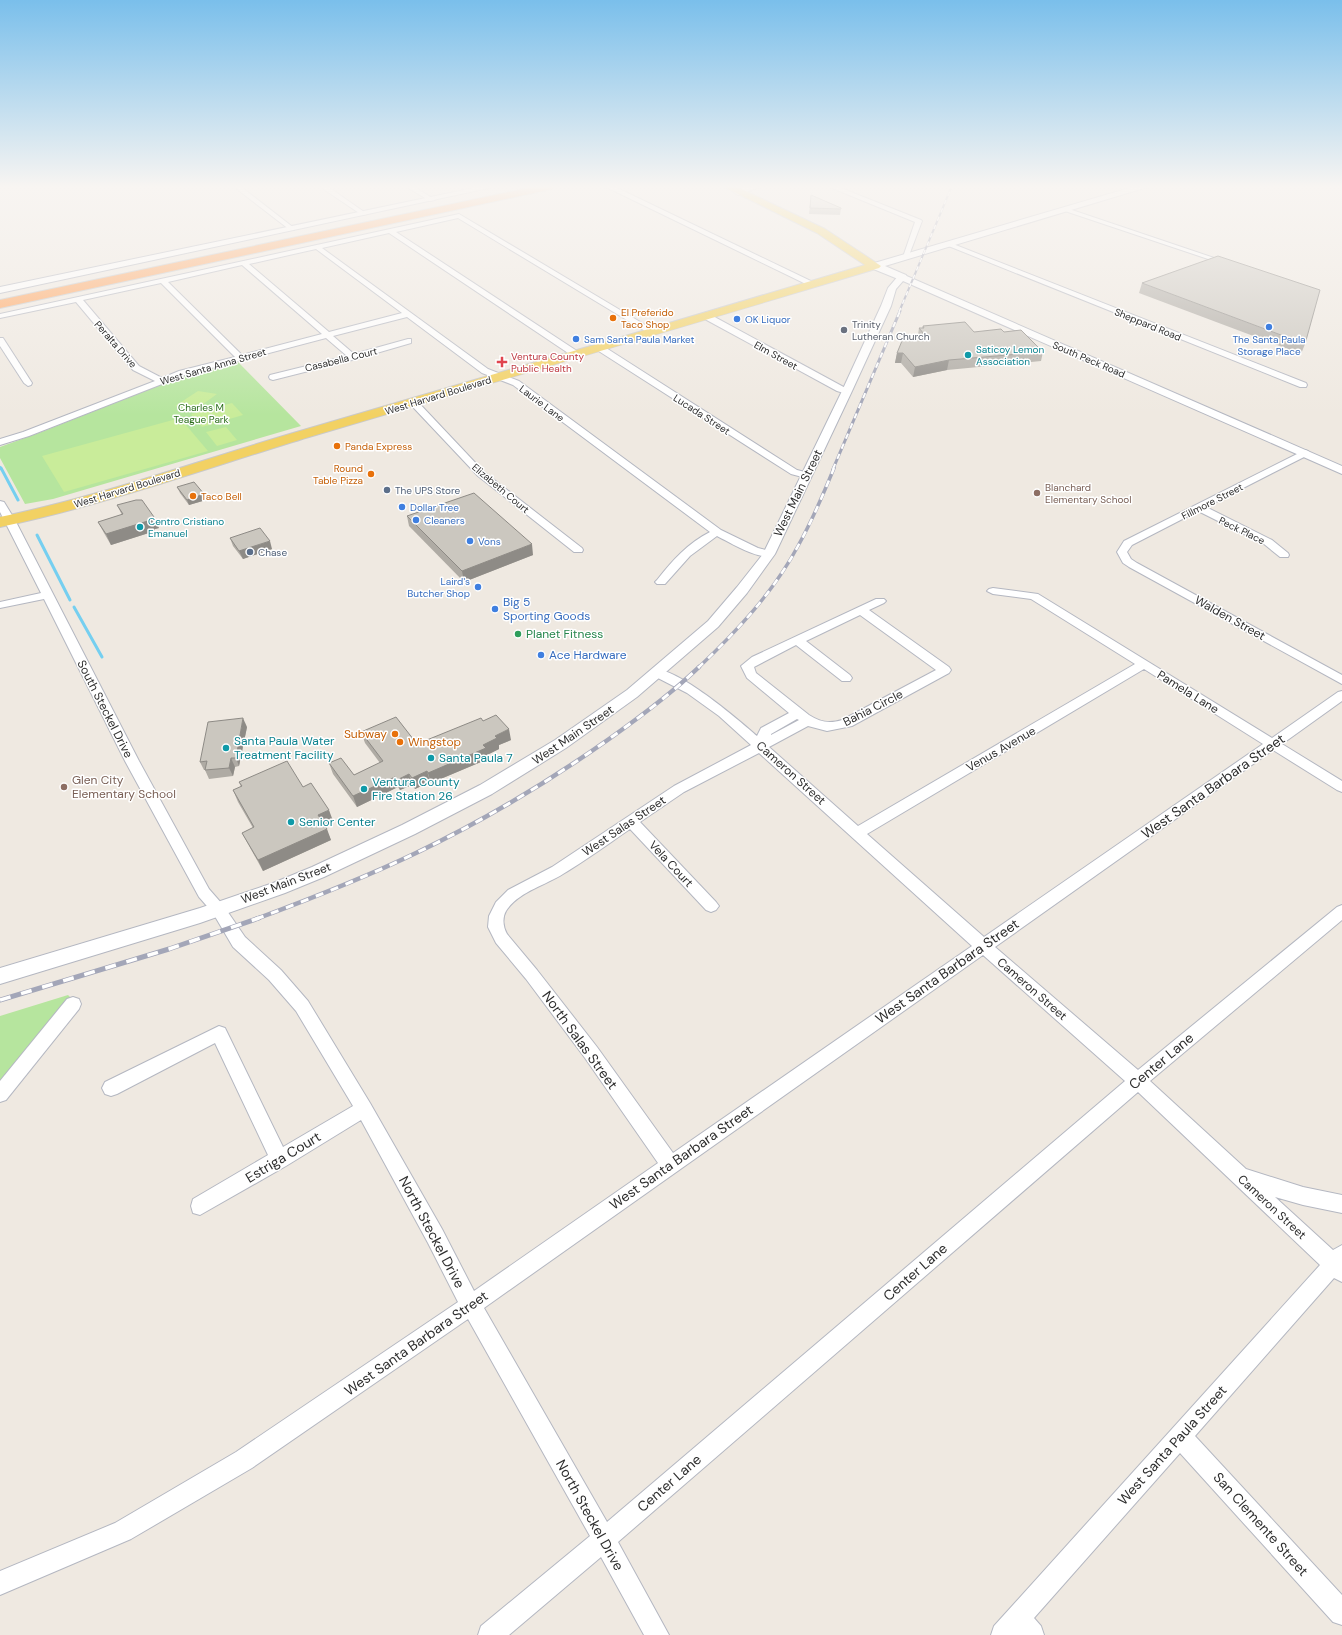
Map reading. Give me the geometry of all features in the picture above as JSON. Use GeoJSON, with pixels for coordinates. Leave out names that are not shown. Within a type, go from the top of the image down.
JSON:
{"type":"FeatureCollection","features":[{"type":"Feature","properties":{"kind":"highway"},"geometry":{"type":"LineString","coordinates":[[0,296],[160,262]]}},
{"type":"Feature","properties":{"kind":"highway"},"geometry":{"type":"LineString","coordinates":[[0,304],[195,262]]}},
{"type":"Feature","properties":{"kind":"main road","name":"South Peck Road"},"geometry":{"type":"LineString","coordinates":[[865,262],[902,277]]}},
{"type":"Feature","properties":{"kind":"main road"},"geometry":{"type":"LineString","coordinates":[[875,266],[888,262]]}},
{"type":"Feature","properties":{"kind":"main road","name":"West Harvard Boulevard"},"geometry":{"type":"LineString","coordinates":[[5,521],[38,514],[85,501],[500,376],[577,355],[875,266]]}},
{"type":"Feature","properties":{"kind":"street"},"geometry":{"type":"LineString","coordinates":[[0,290],[133,262]]}},
{"type":"Feature","properties":{"kind":"street"},"geometry":{"type":"LineString","coordinates":[[0,316],[247,262]]}},
{"type":"Feature","properties":{"kind":"street","name":"Laurie Lane"},"geometry":{"type":"LineString","coordinates":[[338,262],[485,371],[516,383],[717,532],[754,550],[769,554]]}},
{"type":"Feature","properties":{"kind":"street"},"geometry":{"type":"LineString","coordinates":[[437,262],[577,355]]}},
{"type":"Feature","properties":{"kind":"street"},"geometry":{"type":"LineString","coordinates":[[536,262],[653,332]]}},
{"type":"Feature","properties":{"kind":"street"},"geometry":{"type":"LineString","coordinates":[[767,262],[812,284]]}},
{"type":"Feature","properties":{"kind":"street","name":"Sheppard Road"},"geometry":{"type":"LineString","coordinates":[[994,262],[1303,385]]}},
{"type":"Feature","properties":{"kind":"street"},"geometry":{"type":"LineString","coordinates":[[1221,262],[1232,266]]}},
{"type":"Feature","properties":{"kind":"street"},"geometry":{"type":"LineString","coordinates":[[244,263],[353,357]]}},
{"type":"Feature","properties":{"kind":"street","name":"South Peck Road"},"geometry":{"type":"LineString","coordinates":[[902,277],[1342,470]]}},
{"type":"Feature","properties":{"kind":"street","name":"West Main Street"},"geometry":{"type":"LineString","coordinates":[[0,976],[105,946],[267,893],[390,839],[457,805],[538,759],[588,727],[658,673],[714,622],[754,576],[769,554],[847,391],[886,306],[888,296],[892,288],[902,277]]}},
{"type":"Feature","properties":{"kind":"street"},"geometry":{"type":"LineString","coordinates":[[163,281],[240,357]]}},
{"type":"Feature","properties":{"kind":"street"},"geometry":{"type":"LineString","coordinates":[[888,296],[904,284],[916,283]]}},
{"type":"Feature","properties":{"kind":"street","name":"Peralta Drive"},"geometry":{"type":"LineString","coordinates":[[78,299],[132,364],[142,372],[160,380]]}},
{"type":"Feature","properties":{"kind":"street","name":"West Santa Anna Street"},"geometry":{"type":"LineString","coordinates":[[0,442],[26,434],[160,380],[205,366],[408,314]]}},
{"type":"Feature","properties":{"kind":"street","name":"Elm Street"},"geometry":{"type":"LineString","coordinates":[[706,316],[840,389],[847,391]]}},
{"type":"Feature","properties":{"kind":"street"},"geometry":{"type":"LineString","coordinates":[[0,340],[28,383]]}},
{"type":"Feature","properties":{"kind":"street","name":"Casabella Court"},"geometry":{"type":"LineString","coordinates":[[273,377],[353,357],[408,341]]}},
{"type":"Feature","properties":{"kind":"street","name":"Lucada Street"},"geometry":{"type":"LineString","coordinates":[[600,348],[794,472],[806,475]]}},
{"type":"Feature","properties":{"kind":"street","name":"Elizabeth Court"},"geometry":{"type":"LineString","coordinates":[[414,403],[481,474],[578,550]]}},
{"type":"Feature","properties":{"kind":"street","name":"Fillmore Street"},"geometry":{"type":"LineString","coordinates":[[1122,552],[1128,543],[1305,453]]}},
{"type":"Feature","properties":{"kind":"street","name":"South Steckel Drive"},"geometry":{"type":"LineString","coordinates":[[0,504],[5,521],[48,596],[132,761],[204,893],[218,909]]}},
{"type":"Feature","properties":{"kind":"street","name":"Peck Place"},"geometry":{"type":"LineString","coordinates":[[1198,508],[1268,542],[1284,555]]}},
{"type":"Feature","properties":{"kind":"street"},"geometry":{"type":"LineString","coordinates":[[661,582],[678,560],[692,547],[717,532]]}},
{"type":"Feature","properties":{"kind":"street","name":"Walden Street"},"geometry":{"type":"LineString","coordinates":[[1122,552],[1127,561],[1133,565],[1342,680]]}},
{"type":"Feature","properties":{"kind":"street","name":"Pamela Lane"},"geometry":{"type":"LineString","coordinates":[[992,591],[1034,596],[1342,787]]}},
{"type":"Feature","properties":{"kind":"street"},"geometry":{"type":"LineString","coordinates":[[0,605],[48,596]]}},
{"type":"Feature","properties":{"kind":"street","name":"Bahia Circle"},"geometry":{"type":"LineString","coordinates":[[861,610],[945,670],[847,723],[828,727],[819,726],[803,717],[751,675],[747,666],[756,660],[797,640],[880,601]]}},
{"type":"Feature","properties":{"kind":"street"},"geometry":{"type":"LineString","coordinates":[[797,640],[846,678]]}},
{"type":"Feature","properties":{"kind":"street","name":"Venus Avenue"},"geometry":{"type":"LineString","coordinates":[[857,833],[1144,664]]}},
{"type":"Feature","properties":{"kind":"street","name":"Cameron Street"},"geometry":{"type":"LineString","coordinates":[[658,673],[691,690],[714,705],[983,946],[1138,1081],[1239,1176],[1339,1264]]}},
{"type":"Feature","properties":{"kind":"street","name":"West Santa Barbara Street"},"geometry":{"type":"LineString","coordinates":[[0,1583],[123,1531],[244,1460],[471,1305],[1342,695]]}},
{"type":"Feature","properties":{"kind":"street","name":"West Salas Street"},"geometry":{"type":"LineString","coordinates":[[496,915],[506,899],[513,894],[557,871],[678,789],[760,746],[803,717]]}},
{"type":"Feature","properties":{"kind":"street","name":"Vela Court"},"geometry":{"type":"LineString","coordinates":[[631,822],[711,906]]}},
{"type":"Feature","properties":{"kind":"street","name":"North Steckel Drive"},"geometry":{"type":"LineString","coordinates":[[218,909],[239,942],[275,975],[302,1006],[364,1109],[435,1236],[471,1305],[657,1635]]}},
{"type":"Feature","properties":{"kind":"street","name":"Center Lane"},"geometry":{"type":"LineString","coordinates":[[490,1635],[1138,1081],[1342,910]]}},
{"type":"Feature","properties":{"kind":"street","name":"North Salas Street"},"geometry":{"type":"LineString","coordinates":[[496,915],[496,926],[500,937],[526,968],[573,1030],[670,1165]]}},
{"type":"Feature","properties":{"kind":"street"},"geometry":{"type":"LineString","coordinates":[[0,1094],[73,1004]]}},
{"type":"Feature","properties":{"kind":"street"},"geometry":{"type":"LineString","coordinates":[[111,1088],[218,1033],[280,1160]]}},
{"type":"Feature","properties":{"kind":"street","name":"Estriga Court"},"geometry":{"type":"LineString","coordinates":[[200,1206],[364,1109]]}},
{"type":"Feature","properties":{"kind":"street"},"geometry":{"type":"LineString","coordinates":[[1239,1176],[1279,1190],[1342,1204]]}},
{"type":"Feature","properties":{"kind":"street","name":"West Santa Paula Street"},"geometry":{"type":"LineString","coordinates":[[1003,1635],[1025,1626],[1180,1436],[1339,1264]]}},
{"type":"Feature","properties":{"kind":"street","name":"San Clemente Street"},"geometry":{"type":"LineString","coordinates":[[1180,1436],[1342,1613]]}},
{"type":"Feature","properties":{"kind":"green space","name":"Charles M Teague Park"},"geometry":{"type":"Polygon","coordinates":[[[238,362],[301,426],[53,499],[25,504],[0,458],[0,447],[185,375],[238,362]]]}},
{"type":"Feature","properties":{"kind":"green space"},"geometry":{"type":"Polygon","coordinates":[[[198,391],[217,394],[195,410],[175,406],[198,391]]]}},
{"type":"Feature","properties":{"kind":"green space"},"geometry":{"type":"Polygon","coordinates":[[[232,403],[243,415],[202,427],[191,414],[232,403]]]}},
{"type":"Feature","properties":{"kind":"green space"},"geometry":{"type":"Polygon","coordinates":[[[180,418],[208,451],[64,492],[42,456],[180,418]]]}},
{"type":"Feature","properties":{"kind":"green space"},"geometry":{"type":"Polygon","coordinates":[[[226,427],[237,440],[217,446],[206,432],[226,427]]]}},
{"type":"Feature","properties":{"kind":"green space"},"geometry":{"type":"Polygon","coordinates":[[[68,995],[71,998],[0,1085],[0,1016],[68,995]]]}},
{"type":"Feature","properties":{"kind":"building","name":"The Santa Paula Storage Place"},"geometry":{"type":"Polygon","coordinates":[[[1200,262],[1237,262],[1320,290],[1305,344],[1142,283],[1200,262]]]}},
{"type":"Feature","properties":{"kind":"building","name":"Saticoy Lemon Association"},"geometry":{"type":"Polygon","coordinates":[[[965,322],[974,332],[1001,329],[1004,332],[1021,330],[1043,352],[949,360],[915,367],[903,353],[897,353],[904,336],[924,334],[919,328],[924,328],[923,326],[965,322]]]}},
{"type":"Feature","properties":{"kind":"building"},"geometry":{"type":"Polygon","coordinates":[[[194,482],[204,494],[187,500],[177,487],[194,482]]]}},
{"type":"Feature","properties":{"kind":"building","name":"Vons"},"geometry":{"type":"Polygon","coordinates":[[[474,493],[532,544],[462,571],[407,516],[474,493]]]}},
{"type":"Feature","properties":{"kind":"building"},"geometry":{"type":"Polygon","coordinates":[[[142,500],[154,517],[150,519],[151,520],[106,534],[98,522],[123,514],[117,505],[142,500]]]}},
{"type":"Feature","properties":{"kind":"building"},"geometry":{"type":"Polygon","coordinates":[[[260,528],[270,541],[239,551],[230,538],[260,528]]]}},
{"type":"Feature","properties":{"kind":"building"},"geometry":{"type":"Polygon","coordinates":[[[496,715],[509,729],[495,736],[497,738],[483,745],[486,748],[428,773],[427,771],[412,778],[409,774],[397,780],[395,777],[353,796],[329,763],[341,758],[354,775],[383,761],[361,732],[396,717],[417,744],[481,718],[483,721],[496,715]]]}},
{"type":"Feature","properties":{"kind":"building","name":"Santa Paula Water Treatment Facility"},"geometry":{"type":"Polygon","coordinates":[[[243,718],[236,758],[231,758],[229,768],[205,770],[207,761],[200,762],[208,722],[243,718]]]}},
{"type":"Feature","properties":{"kind":"building","name":"Senior Center"},"geometry":{"type":"Polygon","coordinates":[[[287,761],[303,787],[311,783],[329,810],[318,815],[327,829],[258,860],[242,833],[254,827],[233,790],[242,786],[239,782],[287,761]]]}},
{"type":"Feature","properties":{"kind":"waterway"},"geometry":{"type":"LineString","coordinates":[[1,468],[18,500]]}},
{"type":"Feature","properties":{"kind":"waterway"},"geometry":{"type":"LineString","coordinates":[[37,535],[70,600]]}},
{"type":"Feature","properties":{"kind":"waterway"},"geometry":{"type":"LineString","coordinates":[[74,607],[102,657]]}},
{"type":"Feature","properties":{"kind":"railway"},"geometry":{"type":"LineString","coordinates":[[899,312],[920,262]]}},
{"type":"Feature","properties":{"kind":"railway"},"geometry":{"type":"LineString","coordinates":[[833,469],[900,311]]}},
{"type":"Feature","properties":{"kind":"railway"},"geometry":{"type":"LineString","coordinates":[[699,667],[740,626],[777,580],[808,527],[834,468]]}},
{"type":"Feature","properties":{"kind":"railway"},"geometry":{"type":"LineString","coordinates":[[256,919],[377,871],[466,828],[539,786],[609,739],[655,705],[699,667]]}},
{"type":"Feature","properties":{"kind":"railway"},"geometry":{"type":"LineString","coordinates":[[0,1000],[169,949],[259,918]]}},
{"type":"Feature","properties":{"kind":"place","name":"El Preferido Taco Shop"},"geometry":{"type":"Point","coordinates":[613,318]}},
{"type":"Feature","properties":{"kind":"place","name":"OK Liquor"},"geometry":{"type":"Point","coordinates":[737,319]}},
{"type":"Feature","properties":{"kind":"place","name":"The Santa Paula Storage Place"},"geometry":{"type":"Point","coordinates":[1269,327]}},
{"type":"Feature","properties":{"kind":"place","name":"Trinity Lutheran Church"},"geometry":{"type":"Point","coordinates":[844,330]}},
{"type":"Feature","properties":{"kind":"place","name":"Sam Santa Paula Market"},"geometry":{"type":"Point","coordinates":[576,339]}},
{"type":"Feature","properties":{"kind":"place","name":"Saticoy Lemon Association"},"geometry":{"type":"Point","coordinates":[968,355]}},
{"type":"Feature","properties":{"kind":"place","name":"Ventura County Public Health"},"geometry":{"type":"Point","coordinates":[502,362]}},
{"type":"Feature","properties":{"kind":"place","name":"Panda Express"},"geometry":{"type":"Point","coordinates":[337,446]}},
{"type":"Feature","properties":{"kind":"place","name":"Round Table Pizza"},"geometry":{"type":"Point","coordinates":[371,474]}},
{"type":"Feature","properties":{"kind":"place","name":"The UPS Store"},"geometry":{"type":"Point","coordinates":[387,490]}},
{"type":"Feature","properties":{"kind":"place","name":"Blanchard Elementary School"},"geometry":{"type":"Point","coordinates":[1037,493]}},
{"type":"Feature","properties":{"kind":"place","name":"Taco Bell"},"geometry":{"type":"Point","coordinates":[193,496]}},
{"type":"Feature","properties":{"kind":"place","name":"Dollar Tree"},"geometry":{"type":"Point","coordinates":[402,507]}},
{"type":"Feature","properties":{"kind":"place","name":"Cleaners"},"geometry":{"type":"Point","coordinates":[416,520]}},
{"type":"Feature","properties":{"kind":"place","name":"Centro Cristiano Emanuel"},"geometry":{"type":"Point","coordinates":[140,527]}},
{"type":"Feature","properties":{"kind":"place","name":"Vons"},"geometry":{"type":"Point","coordinates":[470,541]}},
{"type":"Feature","properties":{"kind":"place","name":"Chase"},"geometry":{"type":"Point","coordinates":[250,552]}},
{"type":"Feature","properties":{"kind":"place","name":"Laird's Butcher Shop"},"geometry":{"type":"Point","coordinates":[478,587]}},
{"type":"Feature","properties":{"kind":"place","name":"Big 5 Sporting Goods"},"geometry":{"type":"Point","coordinates":[495,609]}},
{"type":"Feature","properties":{"kind":"place","name":"Planet Fitness"},"geometry":{"type":"Point","coordinates":[518,634]}},
{"type":"Feature","properties":{"kind":"place","name":"Ace Hardware"},"geometry":{"type":"Point","coordinates":[541,655]}},
{"type":"Feature","properties":{"kind":"place","name":"Subway"},"geometry":{"type":"Point","coordinates":[395,734]}},
{"type":"Feature","properties":{"kind":"place","name":"Wingstop"},"geometry":{"type":"Point","coordinates":[400,742]}},
{"type":"Feature","properties":{"kind":"place","name":"Santa Paula Water Treatment Facility"},"geometry":{"type":"Point","coordinates":[226,748]}},
{"type":"Feature","properties":{"kind":"place","name":"Santa Paula 7"},"geometry":{"type":"Point","coordinates":[431,758]}},
{"type":"Feature","properties":{"kind":"place","name":"Glen City Elementary School"},"geometry":{"type":"Point","coordinates":[64,787]}},
{"type":"Feature","properties":{"kind":"place","name":"Ventura County Fire Station 26"},"geometry":{"type":"Point","coordinates":[364,789]}},
{"type":"Feature","properties":{"kind":"place","name":"Senior Center"},"geometry":{"type":"Point","coordinates":[291,822]}}]}
